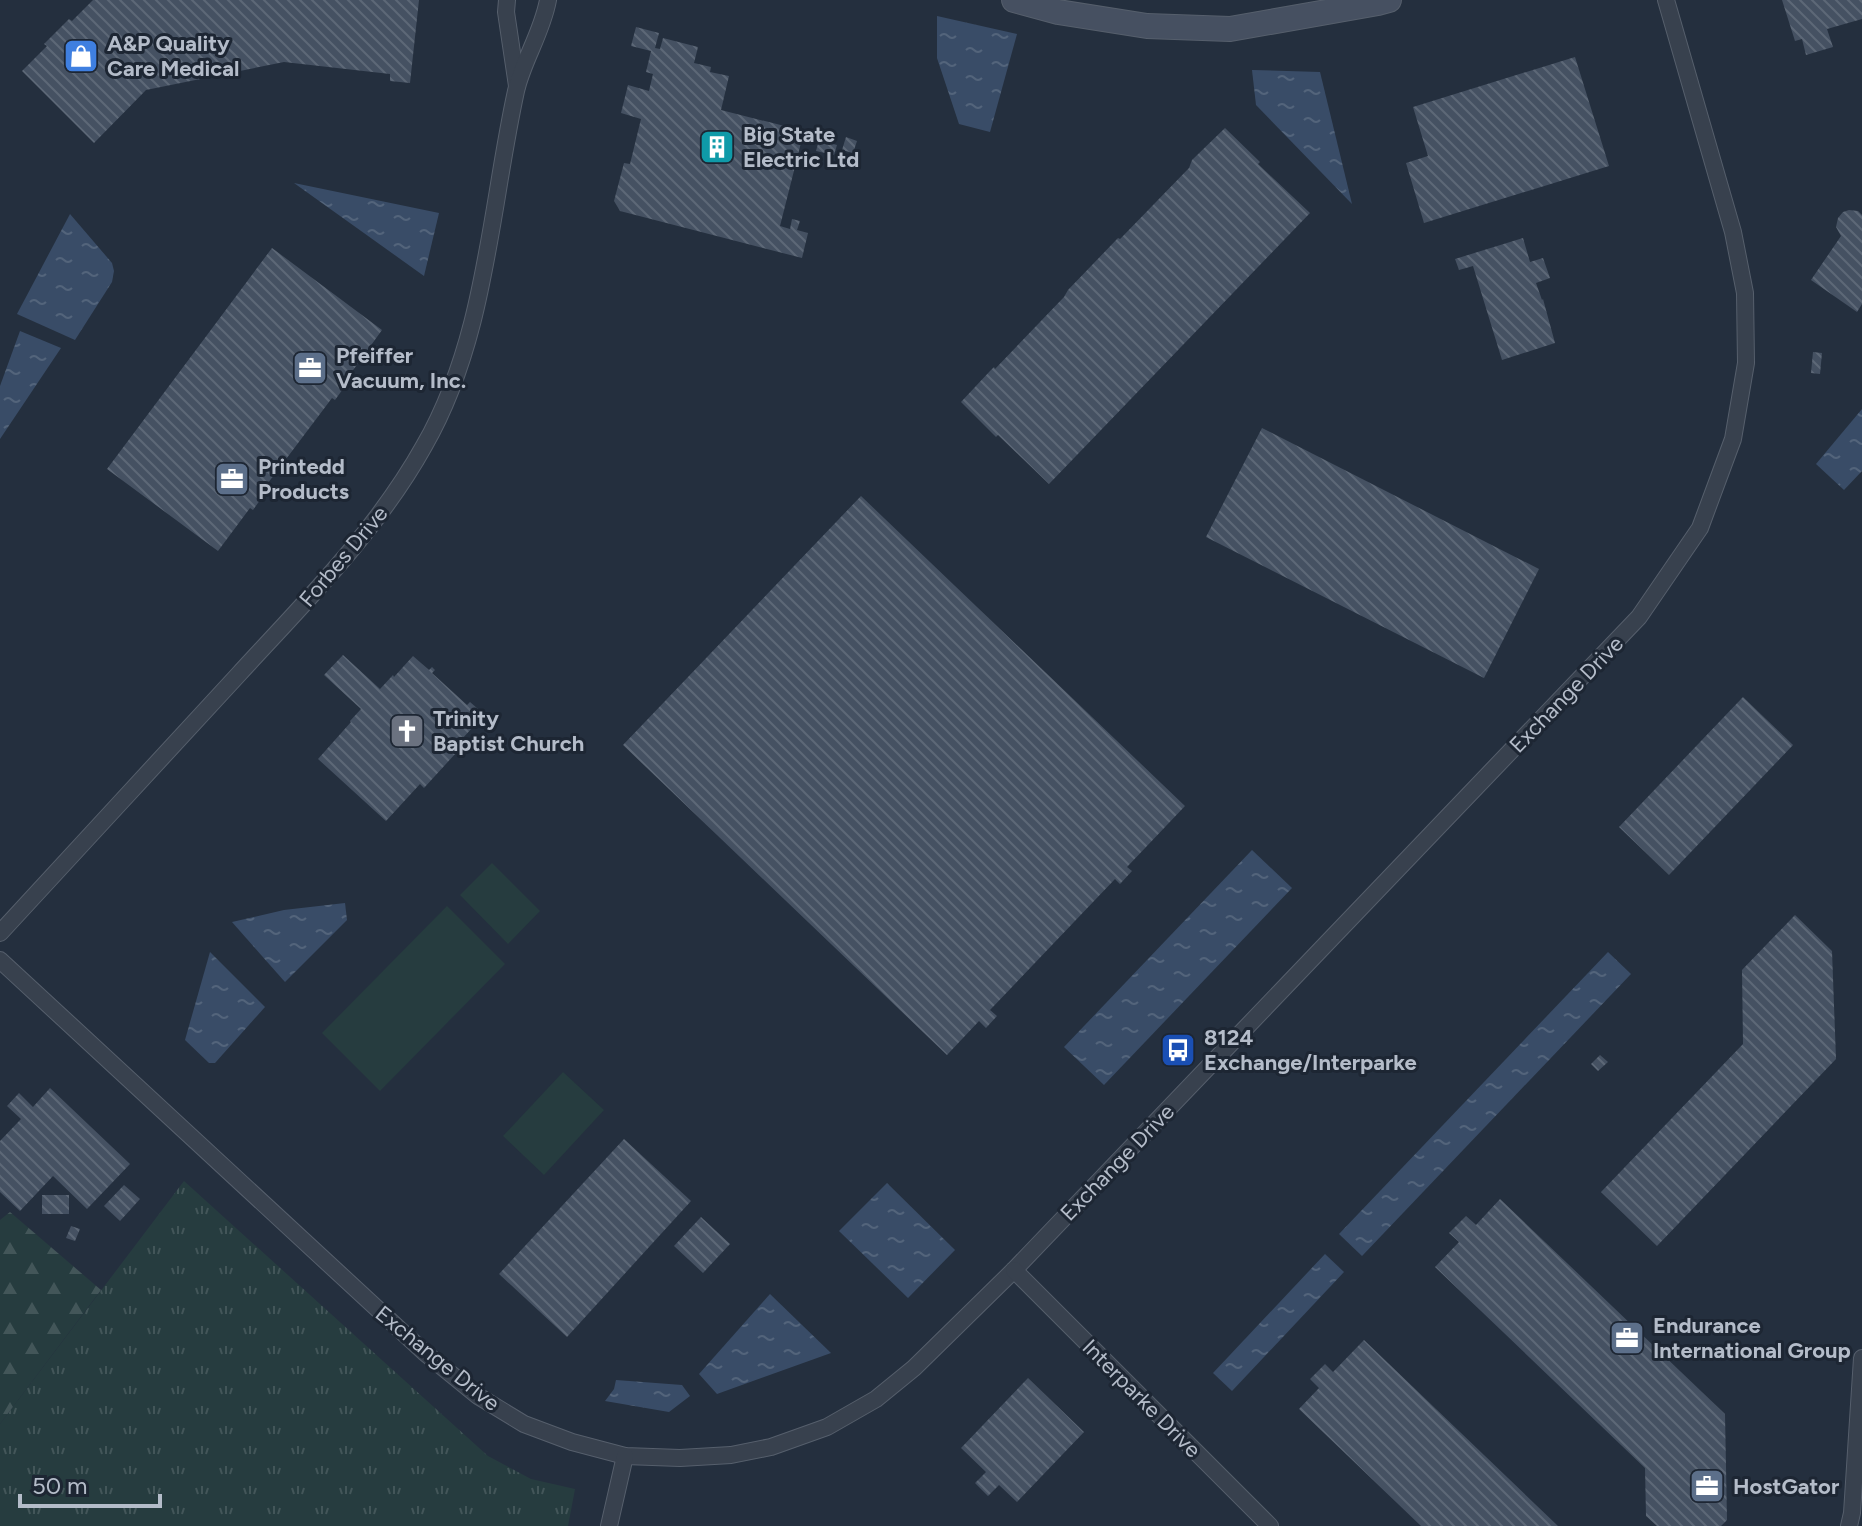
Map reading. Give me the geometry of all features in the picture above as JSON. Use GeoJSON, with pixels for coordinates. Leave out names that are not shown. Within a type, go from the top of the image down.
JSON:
{"type":"FeatureCollection","features":[{"type":"Feature","properties":{"kind":"street","name":"Forbes Drive"},"geometry":{"type":"LineString","coordinates":[[507,0],[517,87]]}},
{"type":"Feature","properties":{"kind":"street","name":"Forbes Drive"},"geometry":{"type":"LineString","coordinates":[[0,933],[317,590],[382,511],[425,445],[452,387],[475,313],[517,87],[544,20],[548,0]]}},
{"type":"Feature","properties":{"kind":"street"},"geometry":{"type":"LineString","coordinates":[[1014,0],[1058,12],[1147,26],[1230,29],[1389,0]]}},
{"type":"Feature","properties":{"kind":"street","name":"Exchange Drive"},"geometry":{"type":"LineString","coordinates":[[0,960],[424,1352],[478,1396],[524,1424],[572,1442],[625,1456],[680,1458],[731,1455],[771,1447],[827,1427],[876,1399],[914,1368],[1014,1270],[1639,617],[1700,528],[1737,422],[1746,363],[1745,293],[1733,232],[1666,0]]}},
{"type":"Feature","properties":{"kind":"street","name":"Interparke Drive"},"geometry":{"type":"LineString","coordinates":[[1014,1270],[1270,1526]]}},
{"type":"Feature","properties":{"kind":"street"},"geometry":{"type":"LineString","coordinates":[[1849,1526],[1862,1358]]}},
{"type":"Feature","properties":{"kind":"street"},"geometry":{"type":"LineString","coordinates":[[609,1526],[625,1456]]}},
{"type":"Feature","properties":{"kind":"green space"},"geometry":{"type":"Polygon","coordinates":[[[492,863],[540,911],[508,944],[460,895],[492,863]]]}},
{"type":"Feature","properties":{"kind":"green space"},"geometry":{"type":"Polygon","coordinates":[[[447,906],[505,964],[380,1091],[322,1033],[447,906]]]}},
{"type":"Feature","properties":{"kind":"green space"},"geometry":{"type":"Polygon","coordinates":[[[563,1072],[604,1110],[544,1175],[503,1136],[563,1072]]]}},
{"type":"Feature","properties":{"kind":"green space"},"geometry":{"type":"Polygon","coordinates":[[[184,1181],[488,1456],[531,1479],[575,1489],[568,1526],[0,1526],[0,1424],[184,1181]]]}},
{"type":"Feature","properties":{"kind":"green space"},"geometry":{"type":"Polygon","coordinates":[[[10,1212],[101,1290],[0,1424],[0,1220],[10,1212]]]}},
{"type":"Feature","properties":{"kind":"water"},"geometry":{"type":"Polygon","coordinates":[[[937,16],[1017,34],[990,132],[959,124],[937,58],[937,16]]]}},
{"type":"Feature","properties":{"kind":"water"},"geometry":{"type":"Polygon","coordinates":[[[1252,70],[1320,72],[1352,204],[1256,105],[1252,70]]]}},
{"type":"Feature","properties":{"kind":"water"},"geometry":{"type":"Polygon","coordinates":[[[294,183],[439,213],[424,276],[294,183]]]}},
{"type":"Feature","properties":{"kind":"water"},"geometry":{"type":"Polygon","coordinates":[[[70,214],[112,263],[114,271],[112,282],[75,340],[17,314],[70,214]]]}},
{"type":"Feature","properties":{"kind":"water"},"geometry":{"type":"Polygon","coordinates":[[[20,331],[61,348],[0,439],[0,386],[20,331]]]}},
{"type":"Feature","properties":{"kind":"water"},"geometry":{"type":"Polygon","coordinates":[[[1862,409],[1862,471],[1844,490],[1816,464],[1862,409]]]}},
{"type":"Feature","properties":{"kind":"water"},"geometry":{"type":"Polygon","coordinates":[[[1252,850],[1292,888],[1104,1085],[1064,1047],[1252,850]]]}},
{"type":"Feature","properties":{"kind":"water"},"geometry":{"type":"Polygon","coordinates":[[[345,903],[347,920],[285,982],[232,922],[284,910],[345,903]]]}},
{"type":"Feature","properties":{"kind":"water"},"geometry":{"type":"Polygon","coordinates":[[[210,952],[265,1007],[215,1063],[209,1063],[185,1040],[210,952]]]}},
{"type":"Feature","properties":{"kind":"water"},"geometry":{"type":"Polygon","coordinates":[[[1608,952],[1631,974],[1362,1256],[1339,1234],[1608,952]]]}},
{"type":"Feature","properties":{"kind":"water"},"geometry":{"type":"Polygon","coordinates":[[[887,1183],[955,1250],[908,1298],[839,1231],[887,1183]]]}},
{"type":"Feature","properties":{"kind":"water"},"geometry":{"type":"Polygon","coordinates":[[[1325,1254],[1344,1272],[1232,1391],[1213,1373],[1325,1254]]]}},
{"type":"Feature","properties":{"kind":"water"},"geometry":{"type":"Polygon","coordinates":[[[770,1294],[831,1353],[717,1394],[699,1374],[770,1294]]]}},
{"type":"Feature","properties":{"kind":"water"},"geometry":{"type":"Polygon","coordinates":[[[616,1380],[682,1385],[690,1396],[669,1412],[605,1401],[614,1389],[616,1380]]]}},
{"type":"Feature","properties":{"kind":"building"},"geometry":{"type":"Polygon","coordinates":[[[93,0],[419,0],[410,83],[390,81],[390,74],[284,62],[146,90],[94,143],[22,71],[69,19],[72,21],[93,0]]]}},
{"type":"Feature","properties":{"kind":"building"},"geometry":{"type":"Polygon","coordinates":[[[1782,0],[1862,0],[1862,19],[1827,29],[1833,47],[1806,55],[1802,39],[1795,41],[1782,0]]]}},
{"type":"Feature","properties":{"kind":"building","name":"Big State Electric Ltd"},"geometry":{"type":"Polygon","coordinates":[[[636,27],[659,33],[655,48],[660,49],[663,38],[698,47],[694,63],[711,67],[710,72],[729,76],[721,110],[804,131],[780,226],[790,229],[792,219],[800,221],[797,230],[808,233],[802,258],[620,211],[614,201],[624,163],[630,164],[641,119],[621,113],[628,85],[649,91],[653,74],[646,72],[651,51],[631,46],[636,27]]]}},
{"type":"Feature","properties":{"kind":"building"},"geometry":{"type":"Polygon","coordinates":[[[1575,57],[1609,166],[1424,223],[1406,163],[1428,156],[1413,107],[1575,57]]]}},
{"type":"Feature","properties":{"kind":"building"},"geometry":{"type":"Polygon","coordinates":[[[1225,128],[1310,213],[1049,484],[961,402],[1225,128]]]}},
{"type":"Feature","properties":{"kind":"building"},"geometry":{"type":"Polygon","coordinates":[[[846,137],[857,141],[853,153],[842,150],[846,137]]]}},
{"type":"Feature","properties":{"kind":"building"},"geometry":{"type":"Polygon","coordinates":[[[819,140],[837,145],[834,155],[816,151],[819,140]]]}},
{"type":"Feature","properties":{"kind":"building"},"geometry":{"type":"Polygon","coordinates":[[[1849,210],[1862,215],[1862,304],[1857,312],[1811,280],[1841,236],[1836,227],[1838,218],[1849,210]]]}},
{"type":"Feature","properties":{"kind":"building"},"geometry":{"type":"Polygon","coordinates":[[[1523,238],[1530,262],[1543,258],[1550,278],[1536,283],[1555,343],[1502,360],[1473,266],[1459,270],[1455,259],[1523,238]]]}},
{"type":"Feature","properties":{"kind":"building"},"geometry":{"type":"Polygon","coordinates":[[[272,248],[382,330],[335,400],[332,398],[268,483],[271,485],[253,510],[250,508],[218,551],[107,469],[272,248]]]}},
{"type":"Feature","properties":{"kind":"building"},"geometry":{"type":"Polygon","coordinates":[[[1813,352],[1822,353],[1820,374],[1811,373],[1813,352]]]}},
{"type":"Feature","properties":{"kind":"building"},"geometry":{"type":"Polygon","coordinates":[[[1262,428],[1539,569],[1484,678],[1206,537],[1262,428]]]}},
{"type":"Feature","properties":{"kind":"building"},"geometry":{"type":"Polygon","coordinates":[[[861,496],[1185,806],[1127,867],[1132,871],[1120,884],[1115,879],[990,1010],[997,1016],[986,1028],[979,1021],[947,1055],[623,745],[861,496]]]}},
{"type":"Feature","properties":{"kind":"building","name":"Trinity Baptist Church"},"geometry":{"type":"Polygon","coordinates":[[[343,655],[380,689],[413,656],[429,670],[432,667],[435,670],[432,673],[467,705],[470,702],[478,709],[475,712],[481,718],[462,739],[466,742],[424,788],[420,784],[386,821],[318,759],[361,709],[324,675],[343,655]]]}},
{"type":"Feature","properties":{"kind":"building"},"geometry":{"type":"Polygon","coordinates":[[[1743,697],[1793,745],[1669,875],[1619,827],[1743,697]]]}},
{"type":"Feature","properties":{"kind":"building"},"geometry":{"type":"Polygon","coordinates":[[[1795,915],[1832,951],[1836,1059],[1657,1246],[1601,1192],[1743,1044],[1742,970],[1795,915]]]}},
{"type":"Feature","properties":{"kind":"building"},"geometry":{"type":"Polygon","coordinates":[[[1600,1055],[1608,1062],[1598,1071],[1591,1064],[1600,1055]]]}},
{"type":"Feature","properties":{"kind":"building"},"geometry":{"type":"Polygon","coordinates":[[[50,1088],[130,1164],[87,1209],[53,1176],[20,1211],[0,1192],[0,1141],[21,1119],[7,1106],[19,1093],[33,1107],[50,1088]]]}},
{"type":"Feature","properties":{"kind":"building"},"geometry":{"type":"Polygon","coordinates":[[[624,1139],[691,1201],[567,1337],[499,1274],[624,1139]]]}},
{"type":"Feature","properties":{"kind":"building"},"geometry":{"type":"Polygon","coordinates":[[[124,1185],[140,1199],[120,1221],[104,1206],[124,1185]]]}},
{"type":"Feature","properties":{"kind":"building"},"geometry":{"type":"Polygon","coordinates":[[[42,1195],[69,1195],[69,1214],[42,1214],[42,1195]]]}},
{"type":"Feature","properties":{"kind":"building"},"geometry":{"type":"Polygon","coordinates":[[[1500,1199],[1725,1414],[1727,1520],[1721,1526],[1657,1526],[1646,1516],[1645,1468],[1435,1267],[1459,1242],[1449,1233],[1466,1216],[1476,1225],[1500,1199]]]}},
{"type":"Feature","properties":{"kind":"building"},"geometry":{"type":"Polygon","coordinates":[[[701,1217],[730,1244],[703,1273],[674,1246],[701,1217]]]}},
{"type":"Feature","properties":{"kind":"building"},"geometry":{"type":"Polygon","coordinates":[[[71,1226],[80,1229],[75,1241],[66,1238],[71,1226]]]}},
{"type":"Feature","properties":{"kind":"building"},"geometry":{"type":"Polygon","coordinates":[[[1364,1340],[1558,1526],[1421,1526],[1299,1409],[1319,1388],[1310,1379],[1325,1364],[1333,1372],[1364,1340]]]}},
{"type":"Feature","properties":{"kind":"building"},"geometry":{"type":"Polygon","coordinates":[[[1028,1378],[1084,1432],[1017,1502],[999,1485],[988,1496],[975,1483],[986,1472],[961,1448],[1028,1378]]]}},
{"type":"Feature","properties":{"kind":"place","name":"A&P Quality Care Medical"},"geometry":{"type":"Point","coordinates":[81,56]}},
{"type":"Feature","properties":{"kind":"place","name":"Big State Electric Ltd"},"geometry":{"type":"Point","coordinates":[717,147]}},
{"type":"Feature","properties":{"kind":"place","name":"Pfeiffer Vacuum, Inc."},"geometry":{"type":"Point","coordinates":[310,368]}},
{"type":"Feature","properties":{"kind":"place","name":"Printedd Products"},"geometry":{"type":"Point","coordinates":[232,479]}},
{"type":"Feature","properties":{"kind":"place","name":"Trinity Baptist Church"},"geometry":{"type":"Point","coordinates":[407,731]}},
{"type":"Feature","properties":{"kind":"place","name":"8124 Exchange/Interparke"},"geometry":{"type":"Point","coordinates":[1178,1050]}},
{"type":"Feature","properties":{"kind":"place","name":"Endurance International Group"},"geometry":{"type":"Point","coordinates":[1627,1338]}},
{"type":"Feature","properties":{"kind":"place","name":"HostGator"},"geometry":{"type":"Point","coordinates":[1707,1486]}}]}
